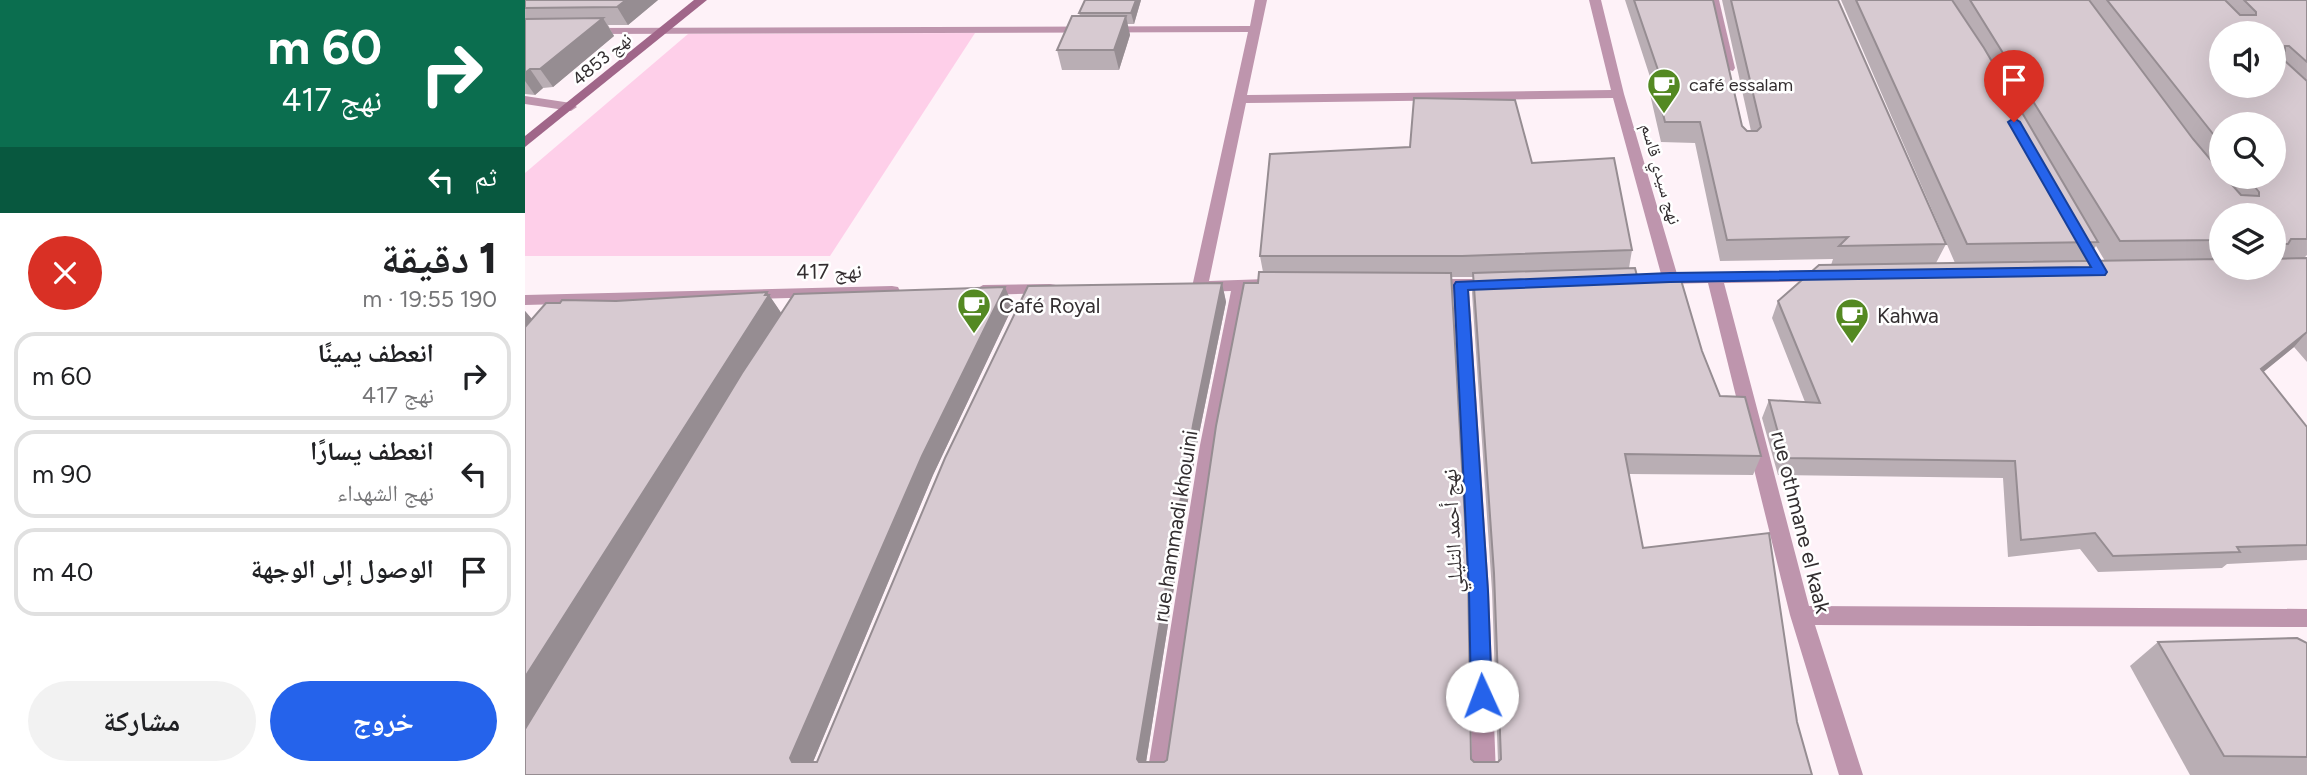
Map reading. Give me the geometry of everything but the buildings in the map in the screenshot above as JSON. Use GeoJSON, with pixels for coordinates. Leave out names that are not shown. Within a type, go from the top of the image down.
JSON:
{"type":"FeatureCollection","features":[{"type":"Feature","properties":{"kind":"street","name":"نهج 4853"},"geometry":{"type":"LineString","coordinates":[[525,143],[701,0]]}},
{"type":"Feature","properties":{"kind":"street"},"geometry":{"type":"LineString","coordinates":[[1261,0],[1241,99],[1193,287],[1281,284]]}},
{"type":"Feature","properties":{"kind":"street","name":"نهج سيدي قاسم"},"geometry":{"type":"LineString","coordinates":[[1595,0],[1618,94],[1670,277]]}},
{"type":"Feature","properties":{"kind":"street"},"geometry":{"type":"LineString","coordinates":[[1713,0],[1731,82]]}},
{"type":"Feature","properties":{"kind":"street"},"geometry":{"type":"LineString","coordinates":[[579,31],[1254,29]]}},
{"type":"Feature","properties":{"kind":"street"},"geometry":{"type":"LineString","coordinates":[[1241,99],[1618,94]]}},
{"type":"Feature","properties":{"kind":"street"},"geometry":{"type":"LineString","coordinates":[[525,100],[571,107]]}},
{"type":"Feature","properties":{"kind":"street"},"geometry":{"type":"LineString","coordinates":[[1601,280],[1853,275]]}},
{"type":"Feature","properties":{"kind":"street","name":"rue othmane el kaak"},"geometry":{"type":"LineString","coordinates":[[1716,278],[1801,615],[1851,775]]}},
{"type":"Feature","properties":{"kind":"street"},"geometry":{"type":"LineString","coordinates":[[1416,284],[1517,283]]}},
{"type":"Feature","properties":{"kind":"street","name":"rue hammadi khouini"},"geometry":{"type":"LineString","coordinates":[[1159,775],[1209,445],[1240,284]]}},
{"type":"Feature","properties":{"kind":"street","name":"نهج أحمد التليلي"},"geometry":{"type":"LineString","coordinates":[[1461,285],[1479,591],[1484,775]]}},
{"type":"Feature","properties":{"kind":"street"},"geometry":{"type":"LineString","coordinates":[[1021,314],[1033,289]]}},
{"type":"Feature","properties":{"kind":"street"},"geometry":{"type":"LineString","coordinates":[[967,290],[1060,289]]}},
{"type":"Feature","properties":{"kind":"street","name":"نهج 417"},"geometry":{"type":"LineString","coordinates":[[525,300],[914,291]]}},
{"type":"Feature","properties":{"kind":"street"},"geometry":{"type":"LineString","coordinates":[[793,316],[808,292]]}},
{"type":"Feature","properties":{"kind":"street"},"geometry":{"type":"LineString","coordinates":[[556,316],[572,297]]}},
{"type":"Feature","properties":{"kind":"street"},"geometry":{"type":"LineString","coordinates":[[1801,615],[2307,618]]}},
{"type":"Feature","properties":{"kind":"shaded area"},"geometry":{"type":"Polygon","coordinates":[[[975,33],[830,256],[525,256],[525,173],[688,34],[975,33]]]}},
{"type":"Feature","properties":{"kind":"place","name":"café essalam"},"geometry":{"type":"Point","coordinates":[1664,115]}},
{"type":"Feature","properties":{"kind":"place","name":"Café Royal"},"geometry":{"type":"Point","coordinates":[974,335]}},
{"type":"Feature","properties":{"kind":"place","name":"Kahwa"},"geometry":{"type":"Point","coordinates":[1852,345]}},
{"type":"Feature","properties":{"kind":"route"},"geometry":{"type":"LineString","coordinates":[[1482,696],[1479,591],[1461,285],[1670,277],[2100,272],[2014,122]]}}]}
